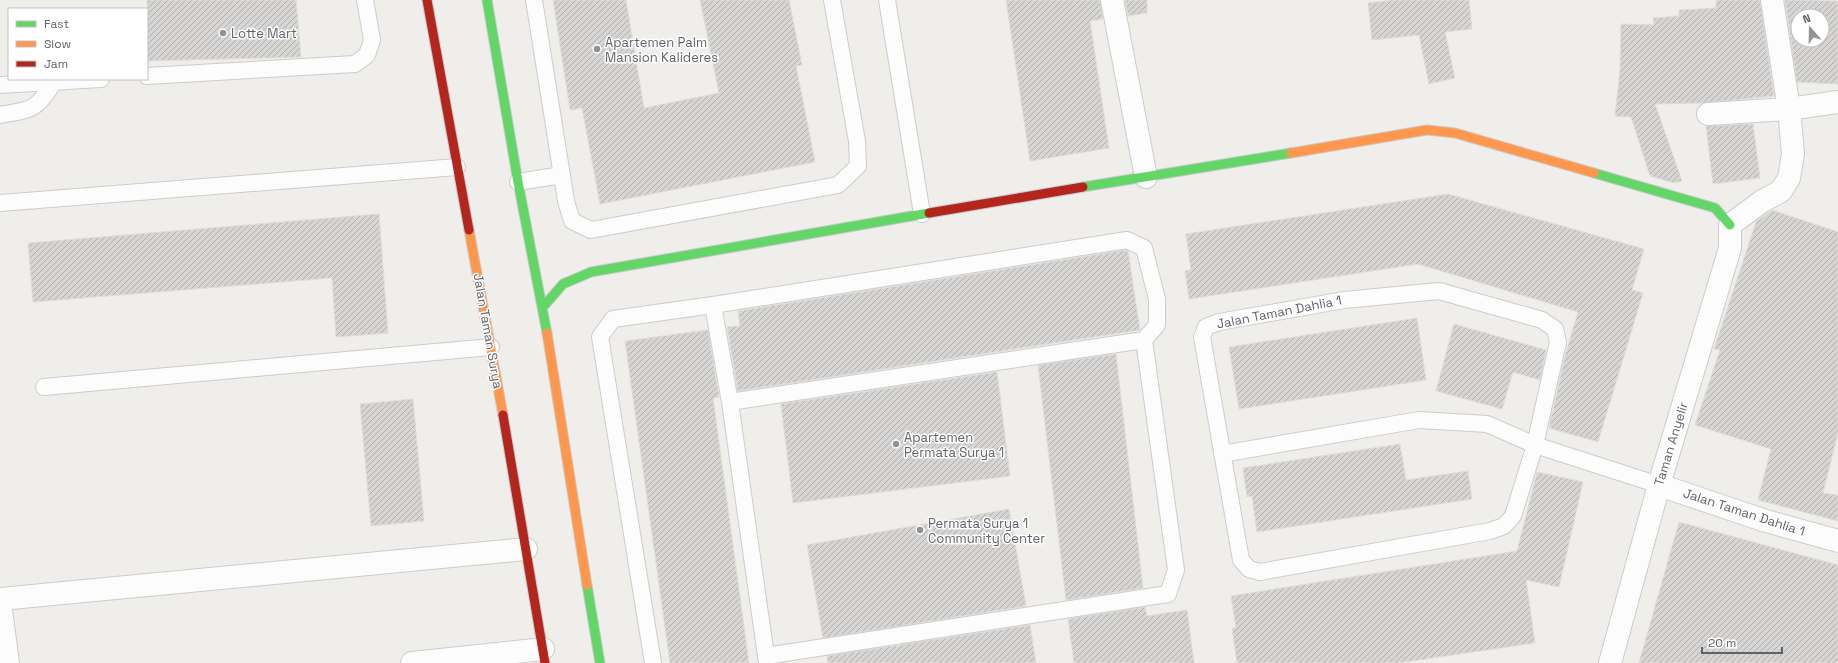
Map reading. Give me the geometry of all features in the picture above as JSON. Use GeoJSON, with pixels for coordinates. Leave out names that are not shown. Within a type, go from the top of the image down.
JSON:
{"type":"FeatureCollection","features":[{"type":"Feature","properties":{"kind":"street","name":"Jalan Taman Surya"},"geometry":{"type":"LineString","coordinates":[[427,0],[491,347],[544,656]]}},
{"type":"Feature","properties":{"kind":"street"},"geometry":{"type":"LineString","coordinates":[[486,0],[518,182],[543,307],[600,663]]}},
{"type":"Feature","properties":{"kind":"street"},"geometry":{"type":"LineString","coordinates":[[1112,0],[1146,177]]}},
{"type":"Feature","properties":{"kind":"street"},"geometry":{"type":"LineString","coordinates":[[543,307],[563,284],[591,272],[922,214],[1427,130],[1455,133],[1715,208],[1730,225],[1761,202],[1781,191],[1789,178],[1793,154],[1789,109],[1772,0]]}},
{"type":"Feature","properties":{"kind":"street"},"geometry":{"type":"LineString","coordinates":[[1708,114],[1789,109],[1838,102]]}},
{"type":"Feature","properties":{"kind":"street","name":"Taman Anyelir"},"geometry":{"type":"LineString","coordinates":[[1610,663],[1659,485],[1730,248],[1730,225]]}},
{"type":"Feature","properties":{"kind":"street","name":"Jalan Taman Dahlia 1"},"geometry":{"type":"LineString","coordinates":[[1659,485],[1766,521],[1838,541]]}},
{"type":"Feature","properties":{"kind":"street"},"geometry":{"type":"LineString","coordinates":[[0,599],[526,549]]}},
{"type":"Feature","properties":{"kind":"street"},"geometry":{"type":"LineString","coordinates":[[0,603],[8,663]]}},
{"type":"Feature","properties":{"kind":"street"},"geometry":{"type":"LineString","coordinates":[[412,663],[544,656]]}},
{"type":"Feature","properties":{"kind":"lane"},"geometry":{"type":"LineString","coordinates":[[148,76],[355,64],[367,55],[372,40],[365,0]]}},
{"type":"Feature","properties":{"kind":"lane"},"geometry":{"type":"LineString","coordinates":[[534,0],[562,175],[572,220],[591,230],[838,185],[858,166],[857,141],[832,0]]}},
{"type":"Feature","properties":{"kind":"lane"},"geometry":{"type":"LineString","coordinates":[[887,0],[922,214]]}},
{"type":"Feature","properties":{"kind":"lane"},"geometry":{"type":"LineString","coordinates":[[0,85],[85,80]]}},
{"type":"Feature","properties":{"kind":"lane"},"geometry":{"type":"LineString","coordinates":[[0,115],[30,110],[40,102],[54,82]]}},
{"type":"Feature","properties":{"kind":"lane"},"geometry":{"type":"LineString","coordinates":[[0,203],[457,167]]}},
{"type":"Feature","properties":{"kind":"lane"},"geometry":{"type":"LineString","coordinates":[[518,182],[562,175]]}},
{"type":"Feature","properties":{"kind":"lane"},"geometry":{"type":"LineString","coordinates":[[653,663],[600,337],[614,319],[713,305],[1127,240],[1144,248],[1157,299],[1158,325],[1144,340],[730,402]]}},
{"type":"Feature","properties":{"kind":"lane","name":"Jalan Taman Dahlia 1"},"geometry":{"type":"LineString","coordinates":[[1535,445],[1558,342],[1555,329],[1542,320],[1439,291],[1344,300],[1219,322],[1206,327],[1202,337],[1222,454],[1419,420],[1487,424],[1535,445],[1659,485]]}},
{"type":"Feature","properties":{"kind":"lane"},"geometry":{"type":"LineString","coordinates":[[713,305],[730,402],[766,660],[1168,594],[1176,570],[1144,340]]}},
{"type":"Feature","properties":{"kind":"lane"},"geometry":{"type":"LineString","coordinates":[[44,387],[491,347]]}},
{"type":"Feature","properties":{"kind":"lane"},"geometry":{"type":"LineString","coordinates":[[1222,454],[1242,560],[1249,569],[1260,572],[1490,531],[1504,526],[1513,516],[1535,445]]}},
{"type":"Feature","properties":{"kind":"building","name":"Lotte Mart"},"geometry":{"type":"Polygon","coordinates":[[[147,0],[296,0],[301,57],[148,61],[147,0]]]}},
{"type":"Feature","properties":{"kind":"building"},"geometry":{"type":"Polygon","coordinates":[[[553,0],[626,0],[644,108],[719,93],[700,0],[789,0],[802,65],[796,66],[815,162],[600,204],[582,108],[570,110],[553,0]]]}},
{"type":"Feature","properties":{"kind":"building"},"geometry":{"type":"Polygon","coordinates":[[[1006,0],[1100,0],[1103,19],[1090,21],[1109,148],[1030,161],[1006,0]]]}},
{"type":"Feature","properties":{"kind":"building"},"geometry":{"type":"Polygon","coordinates":[[[1125,0],[1147,0],[1147,13],[1128,16],[1125,0]]]}},
{"type":"Feature","properties":{"kind":"building"},"geometry":{"type":"Polygon","coordinates":[[[1393,0],[1469,0],[1472,29],[1445,32],[1455,78],[1429,84],[1419,35],[1372,40],[1368,3],[1393,0]]]}},
{"type":"Feature","properties":{"kind":"building"},"geometry":{"type":"Polygon","coordinates":[[[1716,0],[1760,0],[1774,96],[1702,103],[1655,104],[1682,181],[1674,183],[1650,176],[1631,117],[1615,116],[1620,70],[1621,24],[1654,25],[1653,18],[1679,16],[1679,10],[1716,8],[1716,0]]]}},
{"type":"Feature","properties":{"kind":"building"},"geometry":{"type":"Polygon","coordinates":[[[1785,0],[1838,1],[1838,84],[1797,82],[1792,48],[1830,48],[1830,8],[1790,8],[1790,34],[1785,0]]]}},
{"type":"Feature","properties":{"kind":"building"},"geometry":{"type":"Polygon","coordinates":[[[1753,124],[1760,178],[1713,184],[1706,126],[1753,124]]]}},
{"type":"Feature","properties":{"kind":"building"},"geometry":{"type":"Polygon","coordinates":[[[1448,194],[1644,249],[1632,290],[1643,293],[1598,442],[1549,428],[1565,356],[1578,312],[1418,264],[1189,299],[1185,271],[1191,270],[1186,234],[1448,194]]]}},
{"type":"Feature","properties":{"kind":"building"},"geometry":{"type":"Polygon","coordinates":[[[1772,210],[1838,232],[1838,433],[1823,493],[1838,495],[1838,521],[1758,500],[1771,449],[1695,425],[1720,350],[1714,349],[1756,222],[1772,210]]]}},
{"type":"Feature","properties":{"kind":"building"},"geometry":{"type":"Polygon","coordinates":[[[379,214],[388,333],[336,337],[332,278],[33,302],[28,243],[379,214]]]}},
{"type":"Feature","properties":{"kind":"building"},"geometry":{"type":"Polygon","coordinates":[[[1126,250],[1128,251],[1140,330],[738,391],[727,327],[740,326],[738,311],[1126,250]]]}},
{"type":"Feature","properties":{"kind":"building"},"geometry":{"type":"Polygon","coordinates":[[[1417,318],[1426,380],[1239,409],[1229,347],[1417,318]]]}},
{"type":"Feature","properties":{"kind":"building"},"geometry":{"type":"Polygon","coordinates":[[[1454,324],[1546,350],[1540,380],[1513,372],[1502,409],[1436,391],[1454,324]]]}},
{"type":"Feature","properties":{"kind":"building"},"geometry":{"type":"Polygon","coordinates":[[[708,330],[719,397],[713,398],[749,663],[670,663],[625,341],[708,330]]]}},
{"type":"Feature","properties":{"kind":"building"},"geometry":{"type":"Polygon","coordinates":[[[1116,354],[1143,588],[1066,600],[1038,365],[1116,354]]]}},
{"type":"Feature","properties":{"kind":"building","name":"Apartemen Permata Surya 1"},"geometry":{"type":"Polygon","coordinates":[[[997,372],[1010,476],[793,503],[781,404],[997,372]]]}},
{"type":"Feature","properties":{"kind":"building"},"geometry":{"type":"Polygon","coordinates":[[[413,399],[424,521],[371,526],[360,404],[413,399]]]}},
{"type":"Feature","properties":{"kind":"building"},"geometry":{"type":"Polygon","coordinates":[[[1400,444],[1406,480],[1468,471],[1472,499],[1257,532],[1252,496],[1247,497],[1243,468],[1400,444]]]}},
{"type":"Feature","properties":{"kind":"building"},"geometry":{"type":"Polygon","coordinates":[[[1537,472],[1583,482],[1559,587],[1526,580],[1535,643],[1398,663],[1237,663],[1232,628],[1236,628],[1231,596],[1517,551],[1537,472]]]}},
{"type":"Feature","properties":{"kind":"building"},"geometry":{"type":"Polygon","coordinates":[[[1009,509],[1026,606],[823,638],[807,545],[1009,509]]]}},
{"type":"Feature","properties":{"kind":"building"},"geometry":{"type":"Polygon","coordinates":[[[1679,522],[1838,565],[1838,663],[1639,663],[1679,522]]]}},
{"type":"Feature","properties":{"kind":"building"},"geometry":{"type":"Polygon","coordinates":[[[1145,607],[1147,616],[1187,610],[1194,663],[1074,663],[1068,619],[1145,607]]]}},
{"type":"Feature","properties":{"kind":"building"},"geometry":{"type":"Polygon","coordinates":[[[1030,625],[1036,663],[828,663],[827,656],[1030,625]]]}},
{"type":"Feature","properties":{"kind":"traffic: fast"},"geometry":{"type":"LineString","coordinates":[[487,0],[518,182],[547,333]]}},
{"type":"Feature","properties":{"kind":"traffic: fast"},"geometry":{"type":"LineString","coordinates":[[1083,187],[1291,153]]}},
{"type":"Feature","properties":{"kind":"traffic: fast"},"geometry":{"type":"LineString","coordinates":[[1594,173],[1715,208],[1730,225]]}},
{"type":"Feature","properties":{"kind":"traffic: fast"},"geometry":{"type":"LineString","coordinates":[[543,307],[563,284],[591,272],[929,213]]}},
{"type":"Feature","properties":{"kind":"traffic: fast"},"geometry":{"type":"LineString","coordinates":[[587,585],[600,663]]}},
{"type":"Feature","properties":{"kind":"traffic: slow"},"geometry":{"type":"LineString","coordinates":[[1291,153],[1427,130],[1455,133],[1594,173]]}},
{"type":"Feature","properties":{"kind":"traffic: slow"},"geometry":{"type":"LineString","coordinates":[[469,230],[503,415]]}},
{"type":"Feature","properties":{"kind":"traffic: slow"},"geometry":{"type":"LineString","coordinates":[[547,333],[587,585]]}},
{"type":"Feature","properties":{"kind":"traffic: jam"},"geometry":{"type":"LineString","coordinates":[[427,0],[469,230]]}},
{"type":"Feature","properties":{"kind":"traffic: jam"},"geometry":{"type":"LineString","coordinates":[[929,213],[1083,187]]}},
{"type":"Feature","properties":{"kind":"traffic: jam"},"geometry":{"type":"LineString","coordinates":[[503,415],[545,663]]}},
{"type":"Feature","properties":{"kind":"place","name":"Lotte Mart"},"geometry":{"type":"Point","coordinates":[223,33]}},
{"type":"Feature","properties":{"kind":"place","name":"Apartemen Palm Mansion Kalideres"},"geometry":{"type":"Point","coordinates":[597,49]}},
{"type":"Feature","properties":{"kind":"place","name":"Apartemen Permata Surya 1"},"geometry":{"type":"Point","coordinates":[896,444]}},
{"type":"Feature","properties":{"kind":"place","name":"Permata Surya 1 Community Center"},"geometry":{"type":"Point","coordinates":[920,530]}}]}
